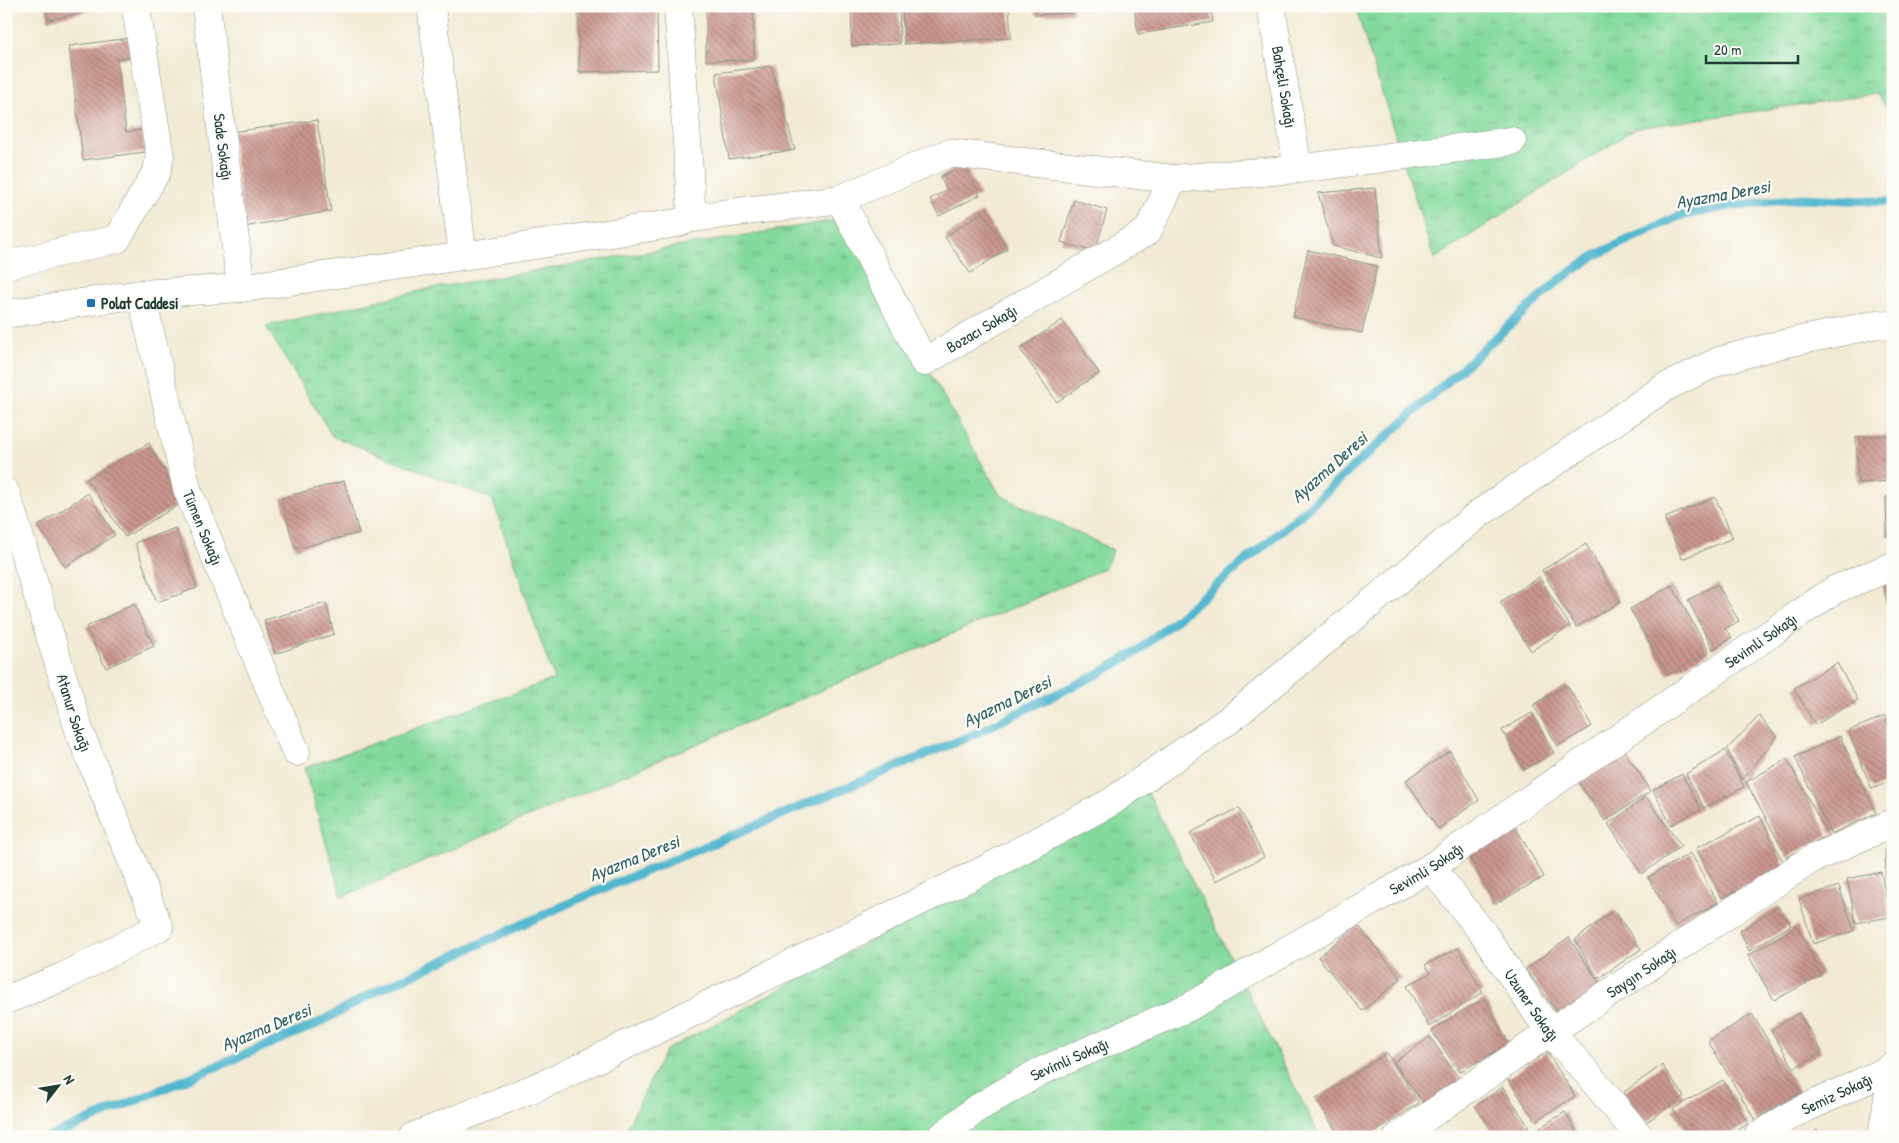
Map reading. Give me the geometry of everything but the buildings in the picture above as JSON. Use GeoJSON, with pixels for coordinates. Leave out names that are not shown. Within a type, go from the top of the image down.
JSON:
{"type":"FeatureCollection","features":[{"type":"Feature","properties":{"kind":"street","name":"Sade Sokağı"},"geometry":{"type":"LineString","coordinates":[[206,6],[241,288]]}},
{"type":"Feature","properties":{"kind":"street"},"geometry":{"type":"LineString","coordinates":[[431,6],[463,256]]}},
{"type":"Feature","properties":{"kind":"street"},"geometry":{"type":"LineString","coordinates":[[678,6],[692,218]]}},
{"type":"Feature","properties":{"kind":"street","name":"Bahçeli Sokağı"},"geometry":{"type":"LineString","coordinates":[[1272,6],[1298,169]]}},
{"type":"Feature","properties":{"kind":"street"},"geometry":{"type":"LineString","coordinates":[[6,264],[117,239],[157,171],[160,156],[138,15]]}},
{"type":"Feature","properties":{"kind":"street"},"geometry":{"type":"LineString","coordinates":[[6,314],[141,294],[241,288],[463,256],[667,224],[692,218],[840,199],[949,153],[1173,180],[1298,169],[1512,141]]}},
{"type":"Feature","properties":{"kind":"street","name":"Bozacı Sokağı"},"geometry":{"type":"LineString","coordinates":[[840,199],[924,362],[1148,231],[1173,180]]}},
{"type":"Feature","properties":{"kind":"street","name":"Tümen Sokağı"},"geometry":{"type":"LineString","coordinates":[[141,294],[187,489],[296,752]]}},
{"type":"Feature","properties":{"kind":"street"},"geometry":{"type":"LineString","coordinates":[[414,1137],[556,1079],[984,870],[1112,802],[1228,720],[1480,513],[1664,388],[1719,361],[1778,344],[1878,324],[1893,326]]}},
{"type":"Feature","properties":{"kind":"street","name":"Atanur Sokağı"},"geometry":{"type":"LineString","coordinates":[[6,493],[80,733],[159,927],[65,976],[6,1000]]}},
{"type":"Feature","properties":{"kind":"street","name":"Sevimli Sokağı"},"geometry":{"type":"LineString","coordinates":[[941,1137],[976,1108],[1039,1072],[1191,1006],[1430,867],[1834,590],[1893,566]]}},
{"type":"Feature","properties":{"kind":"street","name":"Saygın Sokağı"},"geometry":{"type":"LineString","coordinates":[[1398,1137],[1550,1032],[1810,860],[1893,823]]}},
{"type":"Feature","properties":{"kind":"street","name":"Uzuner Sokağı"},"geometry":{"type":"LineString","coordinates":[[1430,867],[1483,933],[1550,1032],[1588,1074],[1640,1137]]}},
{"type":"Feature","properties":{"kind":"street"},"geometry":{"type":"LineString","coordinates":[[1882,1137],[1892,1066]]}},
{"type":"Feature","properties":{"kind":"street","name":"Semiz Sokağı"},"geometry":{"type":"LineString","coordinates":[[1757,1137],[1794,1114],[1892,1066]]}},
{"type":"Feature","properties":{"kind":"green space"},"geometry":{"type":"Polygon","coordinates":[[[1355,6],[1893,6],[1893,114],[1876,94],[1636,128],[1434,259],[1355,6]]]}},
{"type":"Feature","properties":{"kind":"green space"},"geometry":{"type":"Polygon","coordinates":[[[842,219],[1000,495],[1113,550],[1105,568],[342,897],[304,768],[554,679],[492,499],[332,436],[266,326],[433,288],[842,219]]]}},
{"type":"Feature","properties":{"kind":"green space"},"geometry":{"type":"Polygon","coordinates":[[[1148,793],[1320,1137],[622,1137],[666,1050],[1148,793]]]}},
{"type":"Feature","properties":{"kind":"waterway","name":"Ayazma Deresi"},"geometry":{"type":"LineString","coordinates":[[49,1137],[317,1024],[379,990],[578,899],[966,738],[1098,674],[1139,650],[1306,510],[1558,281],[1596,255],[1679,216],[1729,206],[1802,198],[1893,202]]}},
{"type":"Feature","properties":{"kind":"place","name":"Polat Caddesi"},"geometry":{"type":"Point","coordinates":[91,303]}}]}
